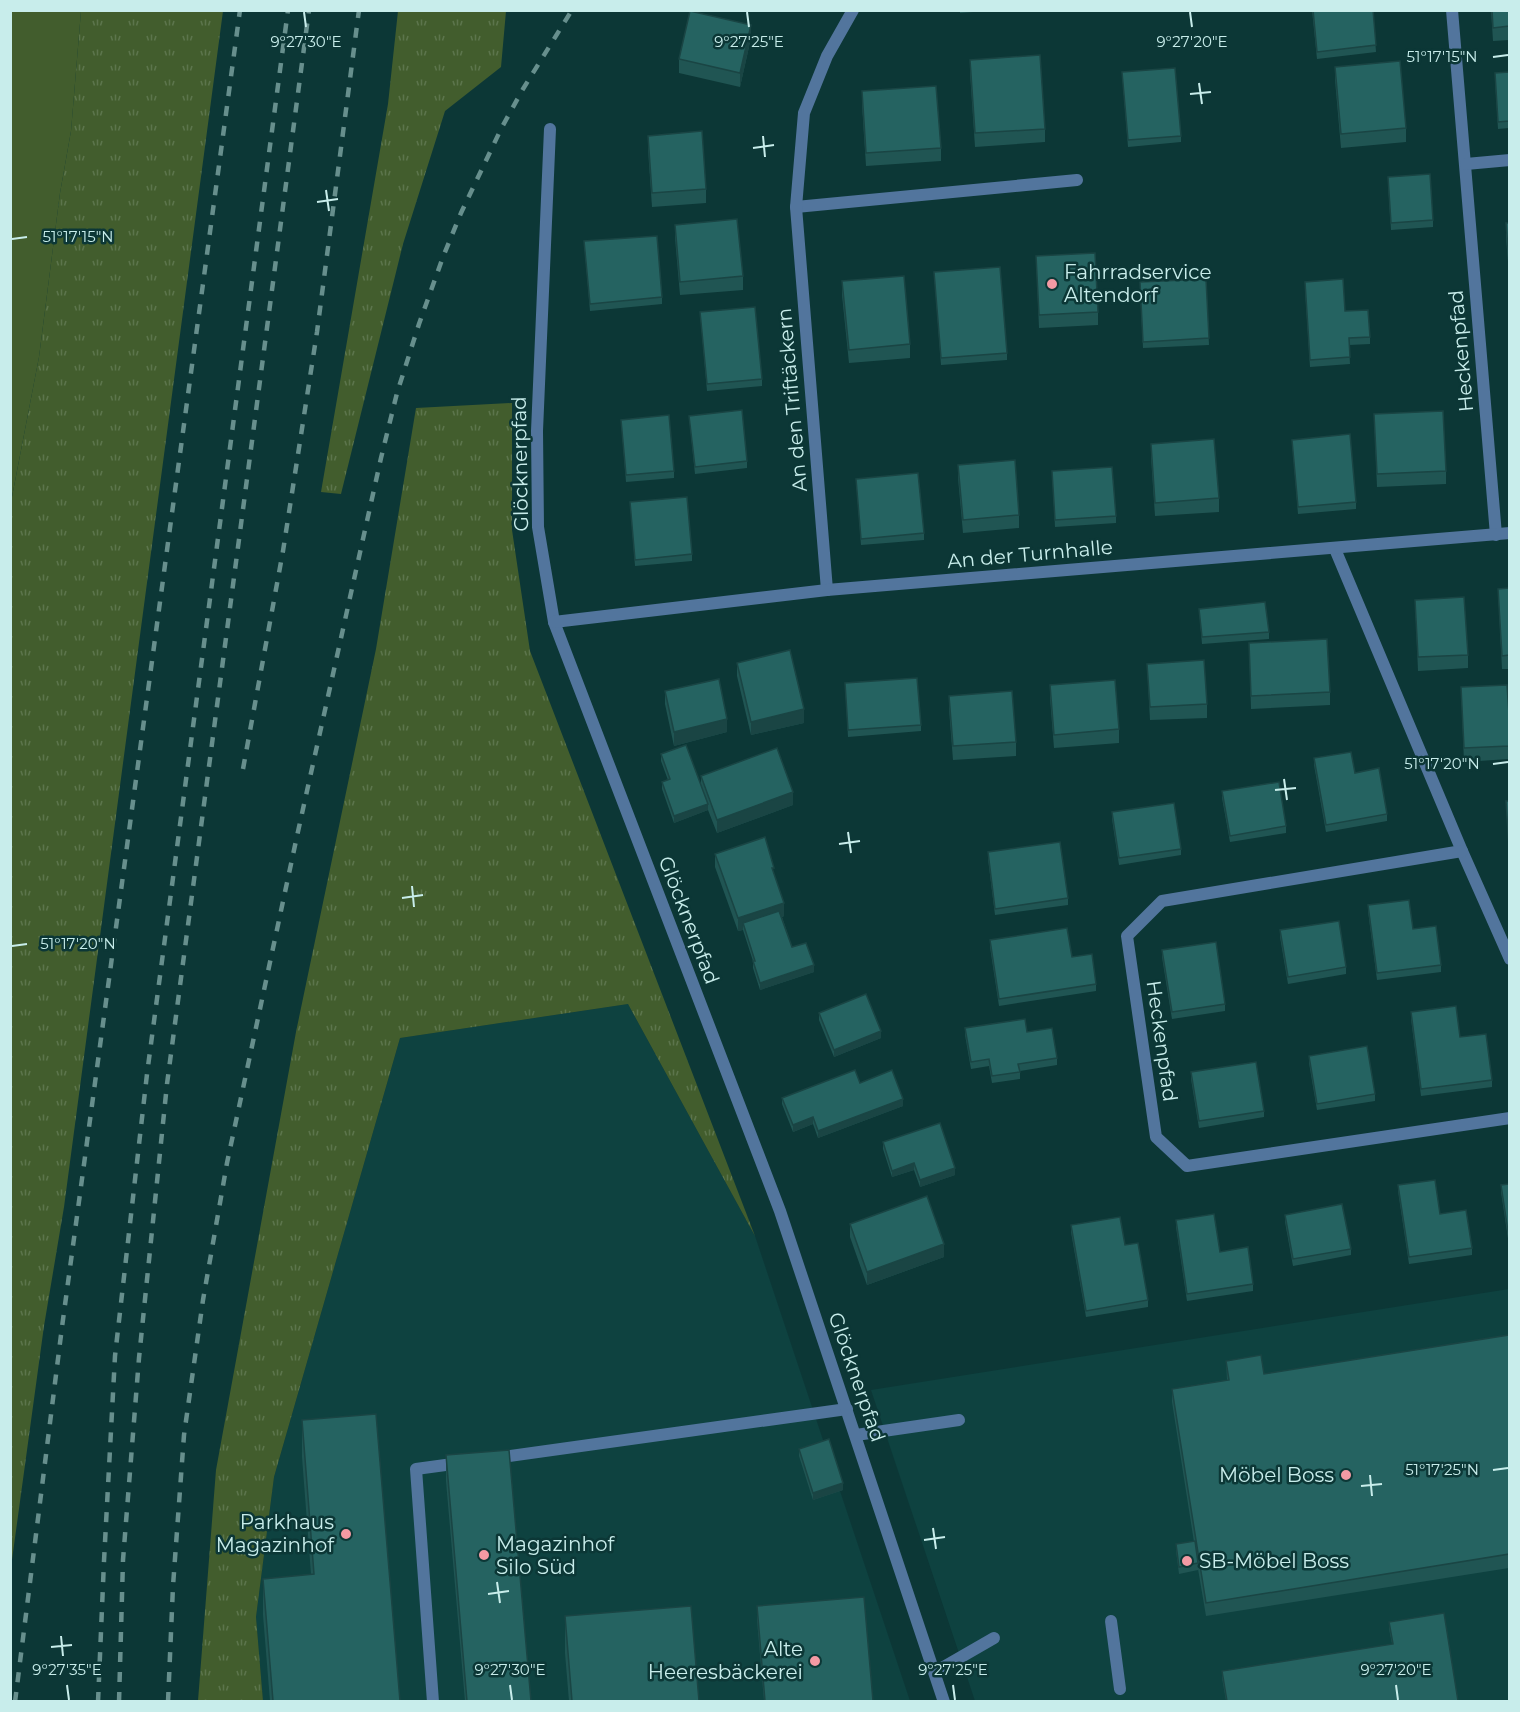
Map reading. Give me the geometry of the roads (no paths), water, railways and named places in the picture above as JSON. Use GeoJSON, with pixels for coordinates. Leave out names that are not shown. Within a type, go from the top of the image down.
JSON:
{"type":"FeatureCollection","features":[{"type":"Feature","properties":{"kind":"street","name":"An den Triftäckern"},"geometry":{"type":"LineString","coordinates":[[827,590],[796,207],[804,113],[826,56],[853,10]]}},
{"type":"Feature","properties":{"kind":"street","name":"Heckenpfad"},"geometry":{"type":"LineString","coordinates":[[1452,10],[1496,535]]}},
{"type":"Feature","properties":{"kind":"street","name":"Glöcknerpfad"},"geometry":{"type":"LineString","coordinates":[[550,129],[537,430],[538,527],[554,622],[780,1212],[944,1701]]}},
{"type":"Feature","properties":{"kind":"street"},"geometry":{"type":"LineString","coordinates":[[1466,164],[1509,160]]}},
{"type":"Feature","properties":{"kind":"street"},"geometry":{"type":"LineString","coordinates":[[796,207],[1077,180]]}},
{"type":"Feature","properties":{"kind":"street","name":"An der Turnhalle"},"geometry":{"type":"LineString","coordinates":[[554,622],[827,590],[1509,533]]}},
{"type":"Feature","properties":{"kind":"street"},"geometry":{"type":"LineString","coordinates":[[1335,549],[1509,959]]}},
{"type":"Feature","properties":{"kind":"street","name":"Heckenpfad"},"geometry":{"type":"LineString","coordinates":[[1462,851],[1162,900],[1127,936],[1156,1137],[1187,1166],[1509,1118]]}},
{"type":"Feature","properties":{"kind":"street"},"geometry":{"type":"LineString","coordinates":[[433,1701],[416,1469],[847,1409]]}},
{"type":"Feature","properties":{"kind":"street"},"geometry":{"type":"LineString","coordinates":[[856,1435],[959,1420]]}},
{"type":"Feature","properties":{"kind":"street"},"geometry":{"type":"LineString","coordinates":[[1110,1621],[1120,1689]]}},
{"type":"Feature","properties":{"kind":"street"},"geometry":{"type":"LineString","coordinates":[[935,1672],[994,1638]]}},
{"type":"Feature","properties":{"kind":"railway"},"geometry":{"type":"LineString","coordinates":[[15,1702],[62,1327],[240,10]]}},
{"type":"Feature","properties":{"kind":"railway"},"geometry":{"type":"LineString","coordinates":[[98,1702],[115,1356],[147,1074],[288,10]]}},
{"type":"Feature","properties":{"kind":"railway"},"geometry":{"type":"LineString","coordinates":[[119,1702],[123,1560],[139,1358],[167,1084],[309,10]]}},
{"type":"Feature","properties":{"kind":"railway"},"geometry":{"type":"LineString","coordinates":[[243,769],[283,551],[317,332],[359,10]]}},
{"type":"Feature","properties":{"kind":"railway"},"geometry":{"type":"LineString","coordinates":[[168,1702],[173,1586],[184,1435],[203,1300],[227,1163],[381,458],[397,393],[419,324],[461,213],[501,129],[572,10]]}},
{"type":"Feature","properties":{"kind":"place","name":"Fahrradservice Altendorf"},"geometry":{"type":"Point","coordinates":[1052,284]}},
{"type":"Feature","properties":{"kind":"place","name":"Möbel Boss"},"geometry":{"type":"Point","coordinates":[1346,1475]}},
{"type":"Feature","properties":{"kind":"place","name":"Parkhaus Magazinhof"},"geometry":{"type":"Point","coordinates":[346,1534]}},
{"type":"Feature","properties":{"kind":"place","name":"Magazinhof Silo Süd"},"geometry":{"type":"Point","coordinates":[484,1555]}},
{"type":"Feature","properties":{"kind":"place","name":"SB-Möbel Boss"},"geometry":{"type":"Point","coordinates":[1187,1561]}},
{"type":"Feature","properties":{"kind":"place","name":"Alte Heeresbäckerei"},"geometry":{"type":"Point","coordinates":[815,1661]}}]}
